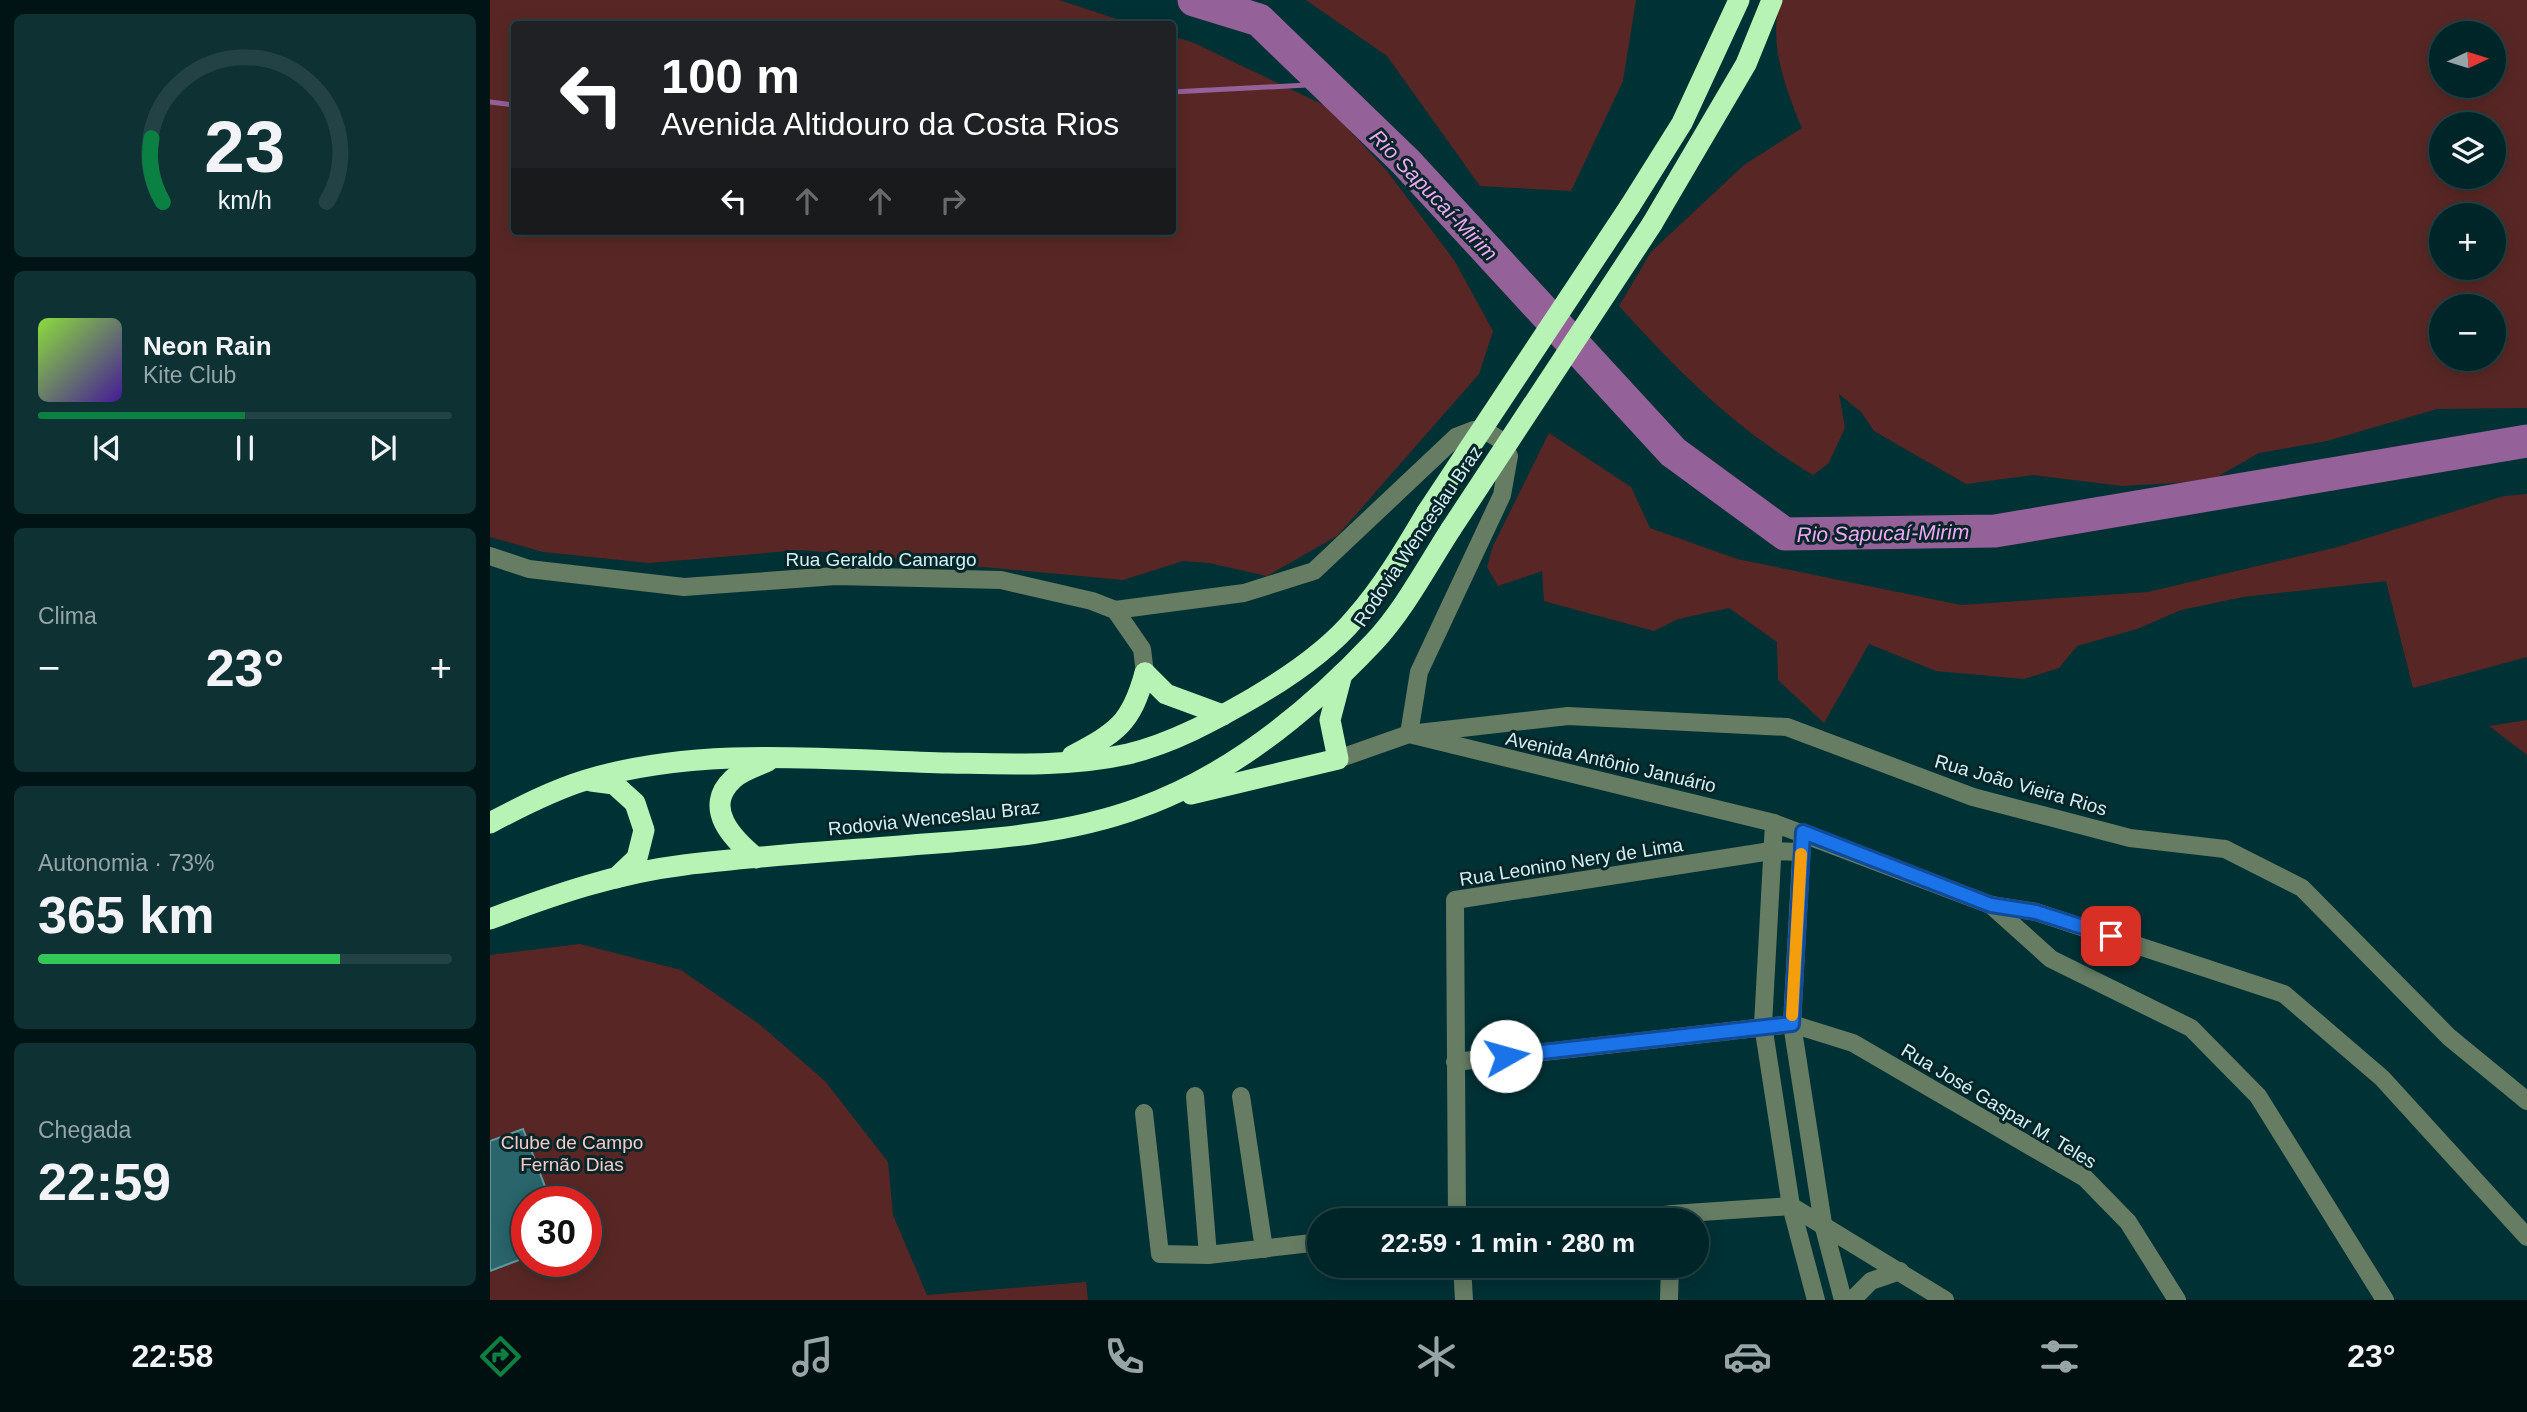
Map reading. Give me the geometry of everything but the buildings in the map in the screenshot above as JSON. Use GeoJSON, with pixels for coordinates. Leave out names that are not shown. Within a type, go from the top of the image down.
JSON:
{"type":"FeatureCollection","features":[{"type":"Feature","properties":{"kind":"highway","name":"Rodovia Wenceslau Braz"},"geometry":{"type":"LineString","coordinates":[[490,823],[586,780],[666,763],[773,758],[993,764],[1062,762],[1127,754],[1178,738],[1223,715],[1311,659],[1354,620],[1386,580],[1427,513],[1630,206],[1682,123],[1739,0]]}},
{"type":"Feature","properties":{"kind":"highway","name":"Rodovia Wenceslau Braz"},"geometry":{"type":"LineString","coordinates":[[490,919],[548,897],[616,877],[681,865],[1007,838],[1078,825],[1139,808],[1192,785],[1251,750],[1342,674],[1376,640],[1652,224],[1746,64],[1772,0]]}},
{"type":"Feature","properties":{"kind":"highway"},"geometry":{"type":"LineString","coordinates":[[1145,673],[1166,694],[1223,715]]}},
{"type":"Feature","properties":{"kind":"highway"},"geometry":{"type":"LineString","coordinates":[[1062,762],[1110,736],[1127,720],[1139,696],[1145,673]]}},
{"type":"Feature","properties":{"kind":"highway"},"geometry":{"type":"LineString","coordinates":[[1139,808],[1338,759],[1330,720],[1342,674]]}},
{"type":"Feature","properties":{"kind":"highway"},"geometry":{"type":"LineString","coordinates":[[756,858],[731,838],[722,821],[721,799],[733,779],[773,758]]}},
{"type":"Feature","properties":{"kind":"highway"},"geometry":{"type":"LineString","coordinates":[[586,780],[614,784],[628,796],[635,803],[644,830],[637,858],[616,877]]}},
{"type":"Feature","properties":{"kind":"street"},"geometry":{"type":"LineString","coordinates":[[1145,673],[1142,649],[1115,610],[1244,593],[1314,571],[1455,437],[1474,430],[1491,434],[1502,440],[1509,456],[1502,495],[1419,672],[1409,734]]}},
{"type":"Feature","properties":{"kind":"street","name":"Rua Geraldo Camargo"},"geometry":{"type":"LineString","coordinates":[[490,556],[529,569],[684,587],[836,576],[1001,580],[1092,601],[1115,610]]}},
{"type":"Feature","properties":{"kind":"street","name":"Rua João Vieira Rios"},"geometry":{"type":"LineString","coordinates":[[1338,759],[1409,734],[1568,716],[1787,727],[1973,797],[2130,838],[2225,849],[2302,888],[2449,1037],[2527,1101]]}},
{"type":"Feature","properties":{"kind":"street","name":"Avenida Antônio Januário"},"geometry":{"type":"LineString","coordinates":[[1409,734],[1774,823],[1991,905]]}},
{"type":"Feature","properties":{"kind":"street"},"geometry":{"type":"LineString","coordinates":[[1774,823],[1763,1025],[1791,1206],[1816,1300]]}},
{"type":"Feature","properties":{"kind":"street"},"geometry":{"type":"LineString","coordinates":[[1803,832],[1792,1024],[1823,1224],[1843,1300]]}},
{"type":"Feature","properties":{"kind":"street","name":"Rua Leonino Nery de Lima"},"geometry":{"type":"LineString","coordinates":[[1457,1208],[1455,900],[1771,851],[1801,852]]}},
{"type":"Feature","properties":{"kind":"street"},"geometry":{"type":"LineString","coordinates":[[1991,905],[2036,912],[2284,994],[2382,1078],[2527,1237]]}},
{"type":"Feature","properties":{"kind":"street"},"geometry":{"type":"LineString","coordinates":[[1991,905],[2051,959],[2191,1028],[2201,1037],[2258,1096],[2385,1300]]}},
{"type":"Feature","properties":{"kind":"street","name":"Rua José Gaspar M. Teles"},"geometry":{"type":"LineString","coordinates":[[1455,1062],[1763,1025],[1792,1024],[1853,1043],[2085,1178],[2128,1222],[2177,1300]]}},
{"type":"Feature","properties":{"kind":"street"},"geometry":{"type":"LineString","coordinates":[[1195,1096],[1208,1255]]}},
{"type":"Feature","properties":{"kind":"street"},"geometry":{"type":"LineString","coordinates":[[1241,1096],[1264,1249]]}},
{"type":"Feature","properties":{"kind":"street"},"geometry":{"type":"LineString","coordinates":[[1144,1113],[1160,1254],[1208,1255],[1307,1244]]}},
{"type":"Feature","properties":{"kind":"street"},"geometry":{"type":"LineString","coordinates":[[1709,1214],[1791,1206],[1945,1300]]}},
{"type":"Feature","properties":{"kind":"street"},"geometry":{"type":"LineString","coordinates":[[1852,1300],[1871,1281],[1900,1271]]}},
{"type":"Feature","properties":{"kind":"street"},"geometry":{"type":"LineString","coordinates":[[1463,1278],[1464,1300]]}},
{"type":"Feature","properties":{"kind":"street"},"geometry":{"type":"LineString","coordinates":[[1669,1300],[1670,1278]]}},
{"type":"Feature","properties":{"kind":"green space"},"geometry":{"type":"Polygon","coordinates":[[[490,0],[1059,0],[1123,21],[511,21],[511,235],[1176,235],[1176,37],[1328,107],[1387,171],[1454,260],[1493,331],[1479,374],[1337,536],[1267,576],[1209,563],[1183,561],[1123,580],[801,550],[649,563],[543,552],[490,537],[490,0]]]}},
{"type":"Feature","properties":{"kind":"green space"},"geometry":{"type":"Polygon","coordinates":[[[1306,0],[1636,0],[1623,81],[1571,191],[1480,186],[1387,56],[1306,0]]]}},
{"type":"Feature","properties":{"kind":"green space"},"geometry":{"type":"Polygon","coordinates":[[[1781,0],[2527,0],[2527,408],[2437,409],[2327,441],[2259,453],[2210,481],[2122,486],[2033,475],[1966,484],[1874,431],[1861,412],[1839,394],[1845,428],[1828,464],[1813,475],[1758,438],[1709,398],[1619,306],[1651,252],[1744,165],[1802,128],[1780,65],[1776,32],[1781,0]]]}},
{"type":"Feature","properties":{"kind":"green space"},"geometry":{"type":"Polygon","coordinates":[[[1549,433],[1631,487],[1650,528],[1737,559],[1961,605],[2148,592],[2338,547],[2504,496],[2527,494],[2527,657],[2413,688],[2386,581],[2243,597],[2181,610],[2137,629],[2077,646],[2059,668],[2024,679],[1936,671],[1869,644],[1824,723],[1778,680],[1777,642],[1729,608],[1678,619],[1654,631],[1544,601],[1542,571],[1498,586],[1487,567],[1493,546],[1549,433]]]}},
{"type":"Feature","properties":{"kind":"green space"},"geometry":{"type":"Polygon","coordinates":[[[2527,720],[2527,755],[2489,726],[2527,720]]]}},
{"type":"Feature","properties":{"kind":"green space","name":"Clube de Campo Fernão Dias"},"geometry":{"type":"Polygon","coordinates":[[[580,944],[681,970],[759,1024],[825,1081],[888,1162],[893,1215],[927,1295],[1086,1282],[1088,1300],[490,1300],[490,955],[580,944]]]}},
{"type":"Feature","properties":{"kind":"waterway","name":"Rio Sapucaí-Mirim"},"geometry":{"type":"LineString","coordinates":[[1194,0],[1259,20],[1406,162],[1673,452],[1785,534],[1995,531],[2527,441]]}},
{"type":"Feature","properties":{"kind":"waterway"},"geometry":{"type":"LineString","coordinates":[[1176,92],[1326,84]]}},
{"type":"Feature","properties":{"kind":"waterway"},"geometry":{"type":"LineString","coordinates":[[490,102],[511,105]]}},
{"type":"Feature","properties":{"kind":"slow traffic"},"geometry":{"type":"LineString","coordinates":[[1792,1015],[1801,854]]}},
{"type":"Feature","properties":{"kind":"route"},"geometry":{"type":"LineString","coordinates":[[1506,1056],[1763,1025],[1792,1024],[1803,832],[1825,843],[1991,905],[2036,912],[2111,936]]}}]}
